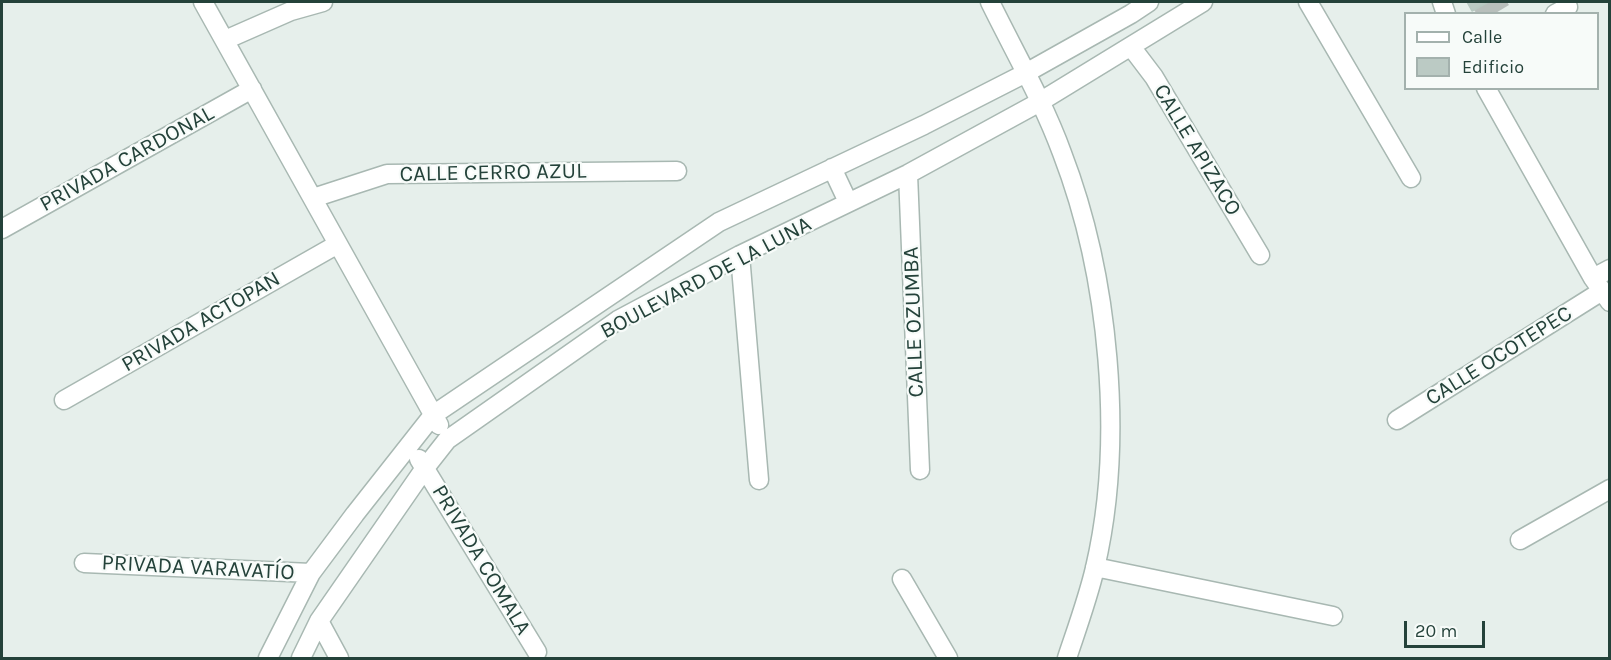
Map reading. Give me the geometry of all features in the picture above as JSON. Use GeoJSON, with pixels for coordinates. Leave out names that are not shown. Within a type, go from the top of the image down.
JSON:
{"type":"FeatureCollection","features":[{"type":"Feature","properties":{"kind":"street"},"geometry":{"type":"LineString","coordinates":[[203,2],[447,440]]}},
{"type":"Feature","properties":{"kind":"street"},"geometry":{"type":"LineString","coordinates":[[225,40],[291,11],[323,2]]}},
{"type":"Feature","properties":{"kind":"street"},"geometry":{"type":"LineString","coordinates":[[990,2],[1062,153],[1094,259],[1110,369],[1109,479],[1095,567],[1067,658]]}},
{"type":"Feature","properties":{"kind":"street","name":"BOULEVARD DE LA LUNA"},"geometry":{"type":"LineString","coordinates":[[268,658],[311,573],[433,415],[719,222],[1024,74],[1149,2]]}},
{"type":"Feature","properties":{"kind":"street","name":"BOULEVARD DE LA LUNA"},"geometry":{"type":"LineString","coordinates":[[301,658],[319,621],[447,440],[618,320],[740,255],[908,174],[1038,103],[1132,48],[1203,2]]}},
{"type":"Feature","properties":{"kind":"street"},"geometry":{"type":"LineString","coordinates":[[1308,2],[1411,178]]}},
{"type":"Feature","properties":{"kind":"street","name":"CALLE APIZACO"},"geometry":{"type":"LineString","coordinates":[[1132,48],[1154,77],[1260,255]]}},
{"type":"Feature","properties":{"kind":"street","name":"PRIVADA CARDONAL"},"geometry":{"type":"LineString","coordinates":[[2,229],[252,89]]}},
{"type":"Feature","properties":{"kind":"street"},"geometry":{"type":"LineString","coordinates":[[1487,90],[1601,290]]}},
{"type":"Feature","properties":{"kind":"street"},"geometry":{"type":"LineString","coordinates":[[832,168],[848,202]]}},
{"type":"Feature","properties":{"kind":"street","name":"CALLE CERRO AZUL"},"geometry":{"type":"LineString","coordinates":[[313,198],[387,174],[677,171]]}},
{"type":"Feature","properties":{"kind":"street","name":"CALLE OZUMBA"},"geometry":{"type":"LineString","coordinates":[[908,174],[920,470]]}},
{"type":"Feature","properties":{"kind":"street","name":"PRIVADA ACTOPAN"},"geometry":{"type":"LineString","coordinates":[[64,400],[338,244]]}},
{"type":"Feature","properties":{"kind":"street"},"geometry":{"type":"LineString","coordinates":[[740,255],[759,480]]}},
{"type":"Feature","properties":{"kind":"street"},"geometry":{"type":"LineString","coordinates":[[657,262],[673,291]]}},
{"type":"Feature","properties":{"kind":"street","name":"CALLE OCOTEPEC"},"geometry":{"type":"LineString","coordinates":[[1397,420],[1601,290],[1610,269]]}},
{"type":"Feature","properties":{"kind":"street","name":"PRIVADA COMALA"},"geometry":{"type":"LineString","coordinates":[[409,445],[537,652]]}},
{"type":"Feature","properties":{"kind":"street"},"geometry":{"type":"LineString","coordinates":[[1520,540],[1610,489]]}},
{"type":"Feature","properties":{"kind":"street","name":"PRIVADA VARAVATÍO"},"geometry":{"type":"LineString","coordinates":[[84,563],[311,573]]}},
{"type":"Feature","properties":{"kind":"street"},"geometry":{"type":"LineString","coordinates":[[1095,567],[1333,616]]}},
{"type":"Feature","properties":{"kind":"street"},"geometry":{"type":"LineString","coordinates":[[902,579],[948,658]]}},
{"type":"Feature","properties":{"kind":"street"},"geometry":{"type":"LineString","coordinates":[[319,621],[339,658]]}},
{"type":"Feature","properties":{"kind":"building"},"geometry":{"type":"Polygon","coordinates":[[[1467,2],[1488,2],[1472,11],[1467,2]]]}}]}
